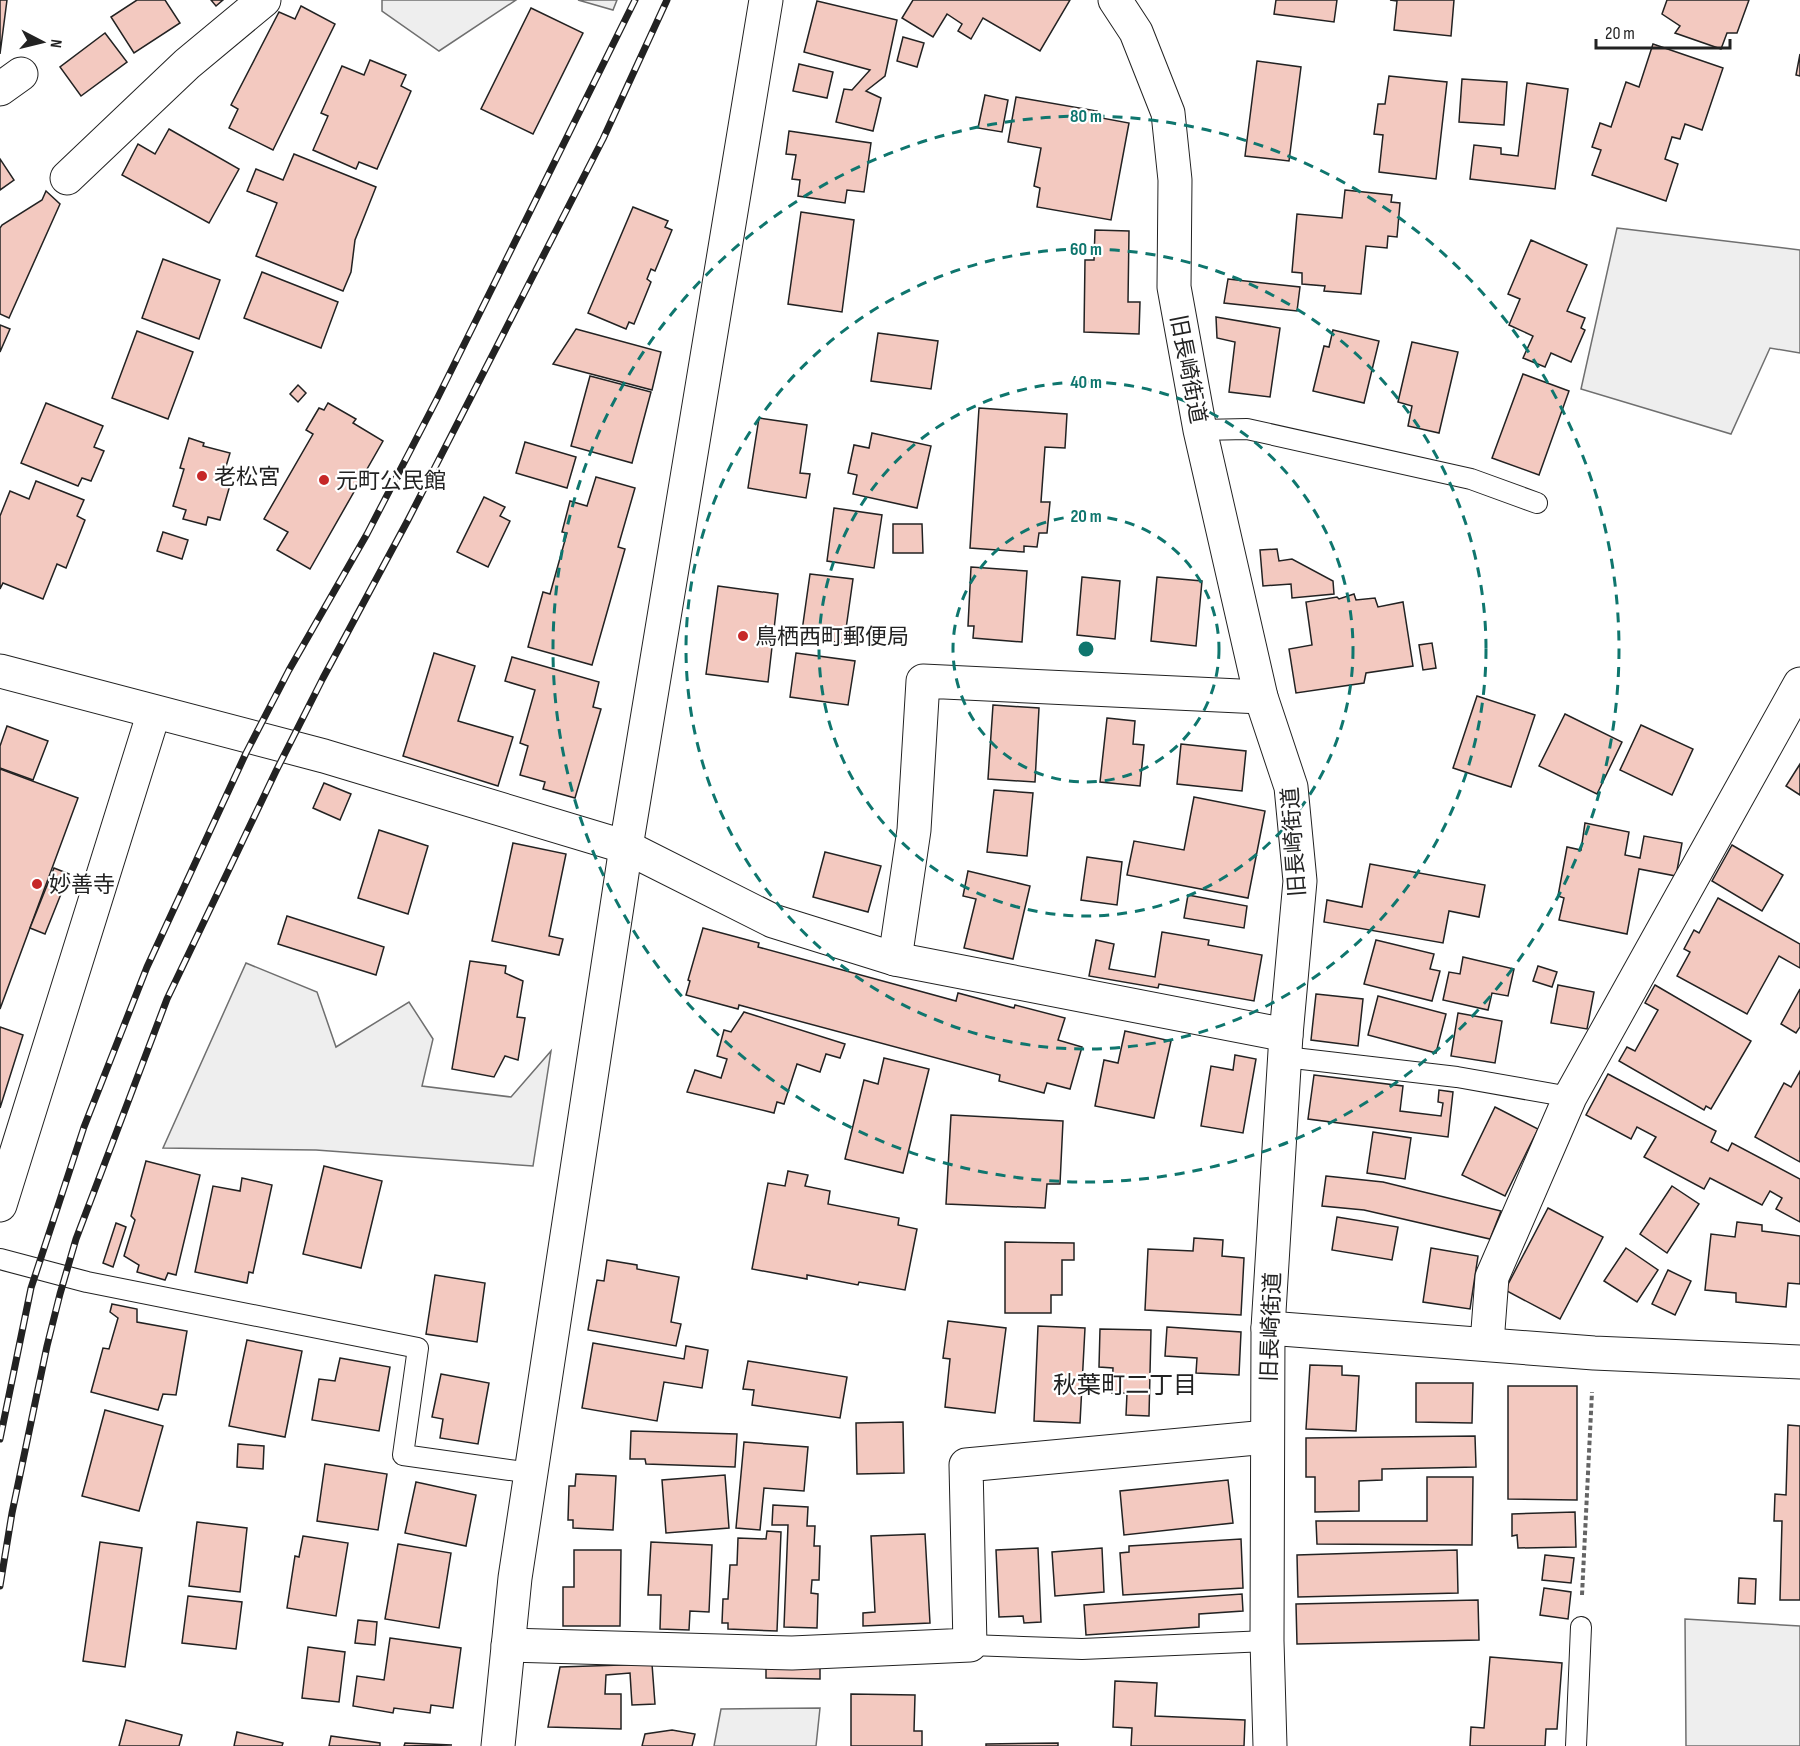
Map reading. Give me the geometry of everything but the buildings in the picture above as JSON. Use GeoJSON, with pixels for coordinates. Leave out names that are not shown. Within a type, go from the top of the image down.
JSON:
{"type":"FeatureCollection","features":[{"type":"Feature","properties":{"kind":"street"},"geometry":{"type":"LineString","coordinates":[[67,178],[187,64],[264,0]]}},
{"type":"Feature","properties":{"kind":"street"},"geometry":{"type":"LineString","coordinates":[[498,1746],[515,1578],[626,848],[766,0]]}},
{"type":"Feature","properties":{"kind":"street","name":"旧長崎街道"},"geometry":{"type":"LineString","coordinates":[[1115,0],[1136,32],[1168,113],[1175,180],[1174,287],[1200,430],[1261,697],[1291,787],[1300,881],[1285,1046],[1268,1328],[1267,1641],[1270,1746]]}},
{"type":"Feature","properties":{"kind":"street"},"geometry":{"type":"LineString","coordinates":[[0,671],[324,756],[626,848],[773,921],[895,959],[1285,1046]]}},
{"type":"Feature","properties":{"kind":"street"},"geometry":{"type":"LineString","coordinates":[[895,959],[914,830],[923,681],[1261,697]]}},
{"type":"Feature","properties":{"kind":"street"},"geometry":{"type":"LineString","coordinates":[[1486,1343],[1492,1277],[1570,1096],[1800,684]]}},
{"type":"Feature","properties":{"kind":"street"},"geometry":{"type":"LineString","coordinates":[[0,1205],[154,712]]}},
{"type":"Feature","properties":{"kind":"street"},"geometry":{"type":"LineString","coordinates":[[1268,1328],[1594,1353],[1800,1362]]}},
{"type":"Feature","properties":{"kind":"street"},"geometry":{"type":"LineString","coordinates":[[508,1645],[792,1653],[970,1646],[966,1466],[1267,1437]]}},
{"type":"Feature","properties":{"kind":"lane"},"geometry":{"type":"LineString","coordinates":[[1200,430],[1247,429],[1258,431],[1471,479],[1537,503]]}},
{"type":"Feature","properties":{"kind":"lane"},"geometry":{"type":"LineString","coordinates":[[1285,1046],[1570,1096]]}},
{"type":"Feature","properties":{"kind":"lane"},"geometry":{"type":"LineString","coordinates":[[0,1259],[87,1282],[418,1348],[403,1455],[531,1473]]}},
{"type":"Feature","properties":{"kind":"lane"},"geometry":{"type":"LineString","coordinates":[[1576,1746],[1581,1627]]}},
{"type":"Feature","properties":{"kind":"lane"},"geometry":{"type":"LineString","coordinates":[[970,1646],[1082,1649],[1267,1641]]}},
{"type":"Feature","properties":{"kind":"path"},"geometry":{"type":"LineString","coordinates":[[1581,1627],[1594,1353]]}},
{"type":"Feature","properties":{"kind":"shaded area"},"geometry":{"type":"Polygon","coordinates":[[[382,0],[516,0],[439,51],[382,11],[382,0]]]}},
{"type":"Feature","properties":{"kind":"shaded area"},"geometry":{"type":"Polygon","coordinates":[[[578,0],[617,0],[613,10],[578,0]]]}},
{"type":"Feature","properties":{"kind":"shaded area"},"geometry":{"type":"Polygon","coordinates":[[[1617,228],[1800,250],[1800,353],[1770,348],[1731,434],[1581,389],[1617,228]]]}},
{"type":"Feature","properties":{"kind":"shaded area"},"geometry":{"type":"Polygon","coordinates":[[[246,963],[317,992],[336,1047],[409,1002],[433,1039],[422,1086],[511,1097],[551,1051],[533,1166],[316,1150],[163,1148],[246,963]]]}},
{"type":"Feature","properties":{"kind":"shaded area"},"geometry":{"type":"Polygon","coordinates":[[[1685,1619],[1800,1626],[1800,1746],[1686,1746],[1685,1619]]]}},
{"type":"Feature","properties":{"kind":"shaded area"},"geometry":{"type":"Polygon","coordinates":[[[820,1708],[816,1746],[714,1746],[721,1709],[820,1708]]]}},
{"type":"Feature","properties":{"kind":"railway"},"geometry":{"type":"LineString","coordinates":[[0,1439],[31,1288],[84,1127],[147,967],[246,753],[289,670],[367,534],[438,397],[635,0]]}},
{"type":"Feature","properties":{"kind":"railway"},"geometry":{"type":"LineString","coordinates":[[0,1586],[12,1513],[60,1294],[76,1239],[167,999],[323,678],[408,520],[603,139],[667,0]]}},
{"type":"Feature","properties":{"kind":"place","name":"老松宮"},"geometry":{"type":"Point","coordinates":[202,476]}},
{"type":"Feature","properties":{"kind":"place","name":"元町公民館"},"geometry":{"type":"Point","coordinates":[324,480]}},
{"type":"Feature","properties":{"kind":"place","name":"鳥栖西町郵便局"},"geometry":{"type":"Point","coordinates":[743,636]}},
{"type":"Feature","properties":{"kind":"place","name":"妙善寺"},"geometry":{"type":"Point","coordinates":[37,884]}},
{"type":"Feature","properties":{"kind":"district","name":"秋葉町二丁目"},"geometry":{"type":"Point","coordinates":[1125,1385]}}]}
